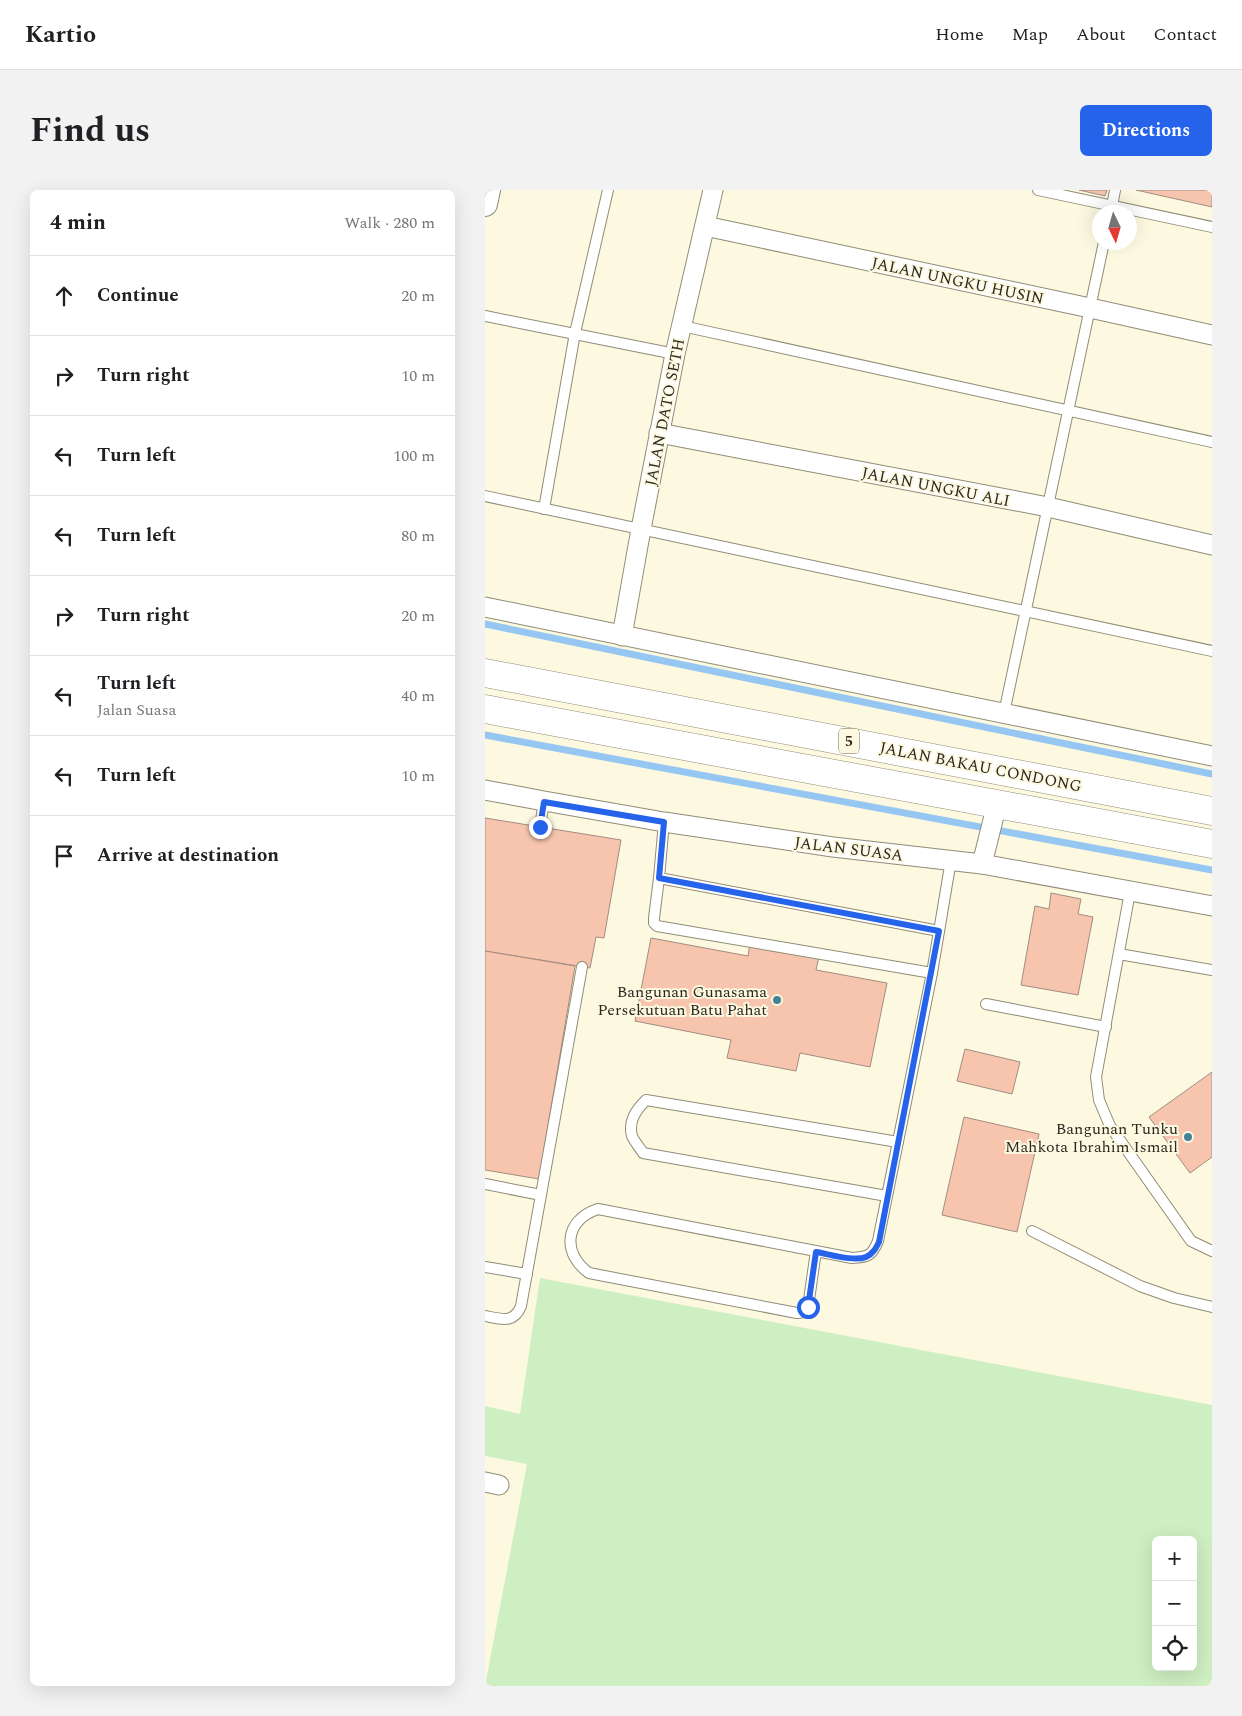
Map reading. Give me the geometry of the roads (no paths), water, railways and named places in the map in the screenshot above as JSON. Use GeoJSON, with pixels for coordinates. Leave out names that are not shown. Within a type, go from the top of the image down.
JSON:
{"type":"FeatureCollection","features":[{"type":"Feature","properties":{"kind":"main road","name":"JALAN BAKAU CONDONG"},"geometry":{"type":"LineString","coordinates":[[485,673],[1212,811]]}},
{"type":"Feature","properties":{"kind":"main road","name":"JALAN BAKAU CONDONG"},"geometry":{"type":"LineString","coordinates":[[485,709],[995,813],[1212,844]]}},
{"type":"Feature","properties":{"kind":"street"},"geometry":{"type":"LineString","coordinates":[[485,204],[488,190]]}},
{"type":"Feature","properties":{"kind":"street","name":"JALAN DATO SETH"},"geometry":{"type":"LineString","coordinates":[[622,636],[675,354],[713,190]]}},
{"type":"Feature","properties":{"kind":"street","name":"JALAN UNGKU HUSIN"},"geometry":{"type":"LineString","coordinates":[[705,226],[1212,335]]}},
{"type":"Feature","properties":{"kind":"street","name":"JALAN UNGKU ALI"},"geometry":{"type":"LineString","coordinates":[[659,433],[1048,507],[1212,545]]}},
{"type":"Feature","properties":{"kind":"street"},"geometry":{"type":"LineString","coordinates":[[485,607],[1212,756]]}},
{"type":"Feature","properties":{"kind":"street","name":"JALAN SUASA"},"geometry":{"type":"LineString","coordinates":[[485,790],[664,822],[833,847],[982,864],[1212,906]]}},
{"type":"Feature","properties":{"kind":"street"},"geometry":{"type":"LineString","coordinates":[[982,864],[995,813]]}},
{"type":"Feature","properties":{"kind":"lane"},"geometry":{"type":"LineString","coordinates":[[544,509],[575,333],[608,190]]}},
{"type":"Feature","properties":{"kind":"lane"},"geometry":{"type":"LineString","coordinates":[[1038,190],[1096,205]]}},
{"type":"Feature","properties":{"kind":"lane"},"geometry":{"type":"LineString","coordinates":[[1112,205],[1115,190]]}},
{"type":"Feature","properties":{"kind":"lane"},"geometry":{"type":"LineString","coordinates":[[1137,214],[1212,227]]}},
{"type":"Feature","properties":{"kind":"lane"},"geometry":{"type":"LineString","coordinates":[[1004,712],[1102,250]]}},
{"type":"Feature","properties":{"kind":"lane"},"geometry":{"type":"LineString","coordinates":[[485,316],[675,354]]}},
{"type":"Feature","properties":{"kind":"lane"},"geometry":{"type":"LineString","coordinates":[[682,326],[1212,442]]}},
{"type":"Feature","properties":{"kind":"lane"},"geometry":{"type":"LineString","coordinates":[[485,496],[1212,651]]}},
{"type":"Feature","properties":{"kind":"lane"},"geometry":{"type":"LineString","coordinates":[[540,827],[544,802]]}},
{"type":"Feature","properties":{"kind":"lane"},"geometry":{"type":"LineString","coordinates":[[664,822],[654,918],[654,924],[657,926],[932,973]]}},
{"type":"Feature","properties":{"kind":"lane"},"geometry":{"type":"LineString","coordinates":[[816,1252],[808,1307],[804,1312],[797,1313],[589,1273],[575,1260],[570,1242],[573,1228],[580,1219],[589,1212],[598,1209],[852,1258],[865,1257],[874,1251],[879,1242],[932,973],[951,860]]}},
{"type":"Feature","properties":{"kind":"lane"},"geometry":{"type":"LineString","coordinates":[[659,878],[939,931]]}},
{"type":"Feature","properties":{"kind":"lane"},"geometry":{"type":"LineString","coordinates":[[1129,892],[1096,1077],[1099,1100],[1110,1126],[1191,1240],[1212,1251]]}},
{"type":"Feature","properties":{"kind":"lane"},"geometry":{"type":"LineString","coordinates":[[1119,954],[1212,970]]}},
{"type":"Feature","properties":{"kind":"lane"},"geometry":{"type":"LineString","coordinates":[[485,1316],[504,1319],[512,1318],[518,1313],[527,1274],[582,967]]}},
{"type":"Feature","properties":{"kind":"lane"},"geometry":{"type":"LineString","coordinates":[[985,1004],[1106,1027]]}},
{"type":"Feature","properties":{"kind":"lane"},"geometry":{"type":"LineString","coordinates":[[887,1196],[643,1153],[632,1136],[632,1120],[637,1109],[646,1100],[898,1142]]}},
{"type":"Feature","properties":{"kind":"lane"},"geometry":{"type":"LineString","coordinates":[[485,1184],[541,1195]]}},
{"type":"Feature","properties":{"kind":"lane"},"geometry":{"type":"LineString","coordinates":[[1032,1231],[1141,1286],[1174,1298],[1212,1307]]}},
{"type":"Feature","properties":{"kind":"lane"},"geometry":{"type":"LineString","coordinates":[[485,1267],[527,1274]]}},
{"type":"Feature","properties":{"kind":"waterway"},"geometry":{"type":"LineString","coordinates":[[485,624],[1212,774]]}},
{"type":"Feature","properties":{"kind":"waterway"},"geometry":{"type":"LineString","coordinates":[[485,735],[1212,870]]}},
{"type":"Feature","properties":{"kind":"place","name":"Bangunan Gunasama Persekutuan Batu Pahat"},"geometry":{"type":"Point","coordinates":[777,1000]}},
{"type":"Feature","properties":{"kind":"place","name":"Bangunan Tunku Mahkota Ibrahim Ismail"},"geometry":{"type":"Point","coordinates":[1188,1137]}}]}
